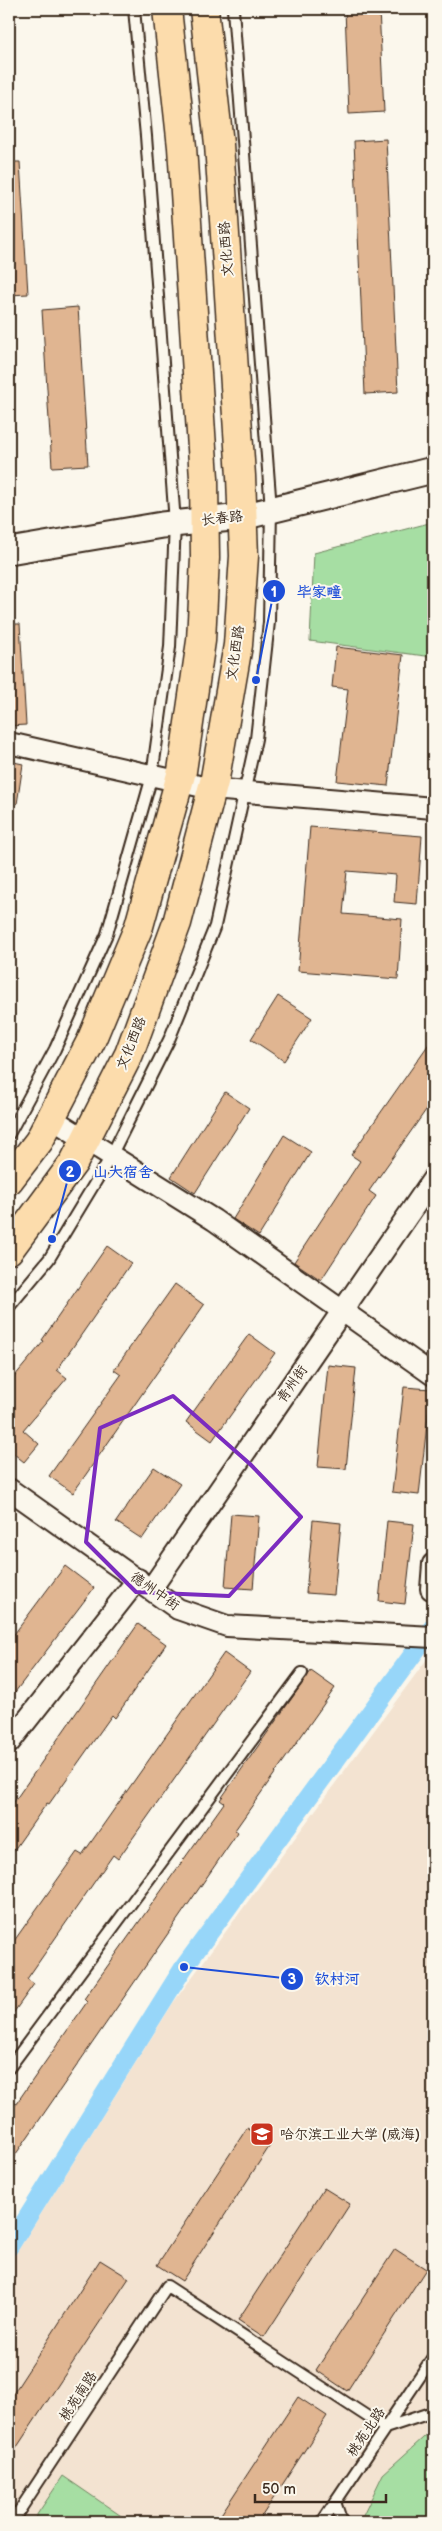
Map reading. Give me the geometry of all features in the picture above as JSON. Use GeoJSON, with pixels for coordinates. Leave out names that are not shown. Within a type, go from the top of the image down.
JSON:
{"type":"FeatureCollection","features":[{"type":"Feature","properties":{"kind":"main road"},"geometry":{"type":"LineString","coordinates":[[9,1180],[39,1141],[91,1040],[139,926],[179,782],[201,641],[206,520],[182,147],[167,9]]}},
{"type":"Feature","properties":{"kind":"main road","name":"文化西路"},"geometry":{"type":"LineString","coordinates":[[9,1250],[74,1162],[129,1054],[177,923],[212,789],[238,645],[244,556],[242,517],[219,144],[204,9]]}},
{"type":"Feature","properties":{"kind":"street","name":"长春路"},"geometry":{"type":"LineString","coordinates":[[9,551],[175,523],[242,517],[433,470]]}},
{"type":"Feature","properties":{"kind":"street"},"geometry":{"type":"LineString","coordinates":[[9,743],[212,789],[246,790],[433,808]]}},
{"type":"Feature","properties":{"kind":"street"},"geometry":{"type":"LineString","coordinates":[[51,1118],[86,1139],[110,1158],[214,1220],[433,1375]]}},
{"type":"Feature","properties":{"kind":"street","name":"青州街"},"geometry":{"type":"LineString","coordinates":[[9,1743],[144,1584],[343,1311],[433,1179]]}},
{"type":"Feature","properties":{"kind":"street","name":"德州中街"},"geometry":{"type":"LineString","coordinates":[[9,1489],[178,1609],[227,1626],[424,1636]]}},
{"type":"Feature","properties":{"kind":"street"},"geometry":{"type":"LineString","coordinates":[[431,1589],[433,1564]]}},
{"type":"Feature","properties":{"kind":"lane"},"geometry":{"type":"LineString","coordinates":[[9,1134],[55,1049],[107,934],[152,776],[170,647],[175,523],[146,136],[134,9]]}},
{"type":"Feature","properties":{"kind":"lane"},"geometry":{"type":"LineString","coordinates":[[9,1307],[49,1259],[110,1158],[169,1040],[214,926],[256,739],[269,622],[271,509],[233,9]]}},
{"type":"Feature","properties":{"kind":"lane"},"geometry":{"type":"LineString","coordinates":[[9,2068],[302,1673]]}},
{"type":"Feature","properties":{"kind":"lane","name":"桃苑南路"},"geometry":{"type":"LineString","coordinates":[[12,2522],[168,2286],[385,2428]]}},
{"type":"Feature","properties":{"kind":"lane","name":"桃苑北路"},"geometry":{"type":"LineString","coordinates":[[322,2522],[433,2357]]}},
{"type":"Feature","properties":{"kind":"lane"},"geometry":{"type":"LineString","coordinates":[[385,2428],[433,2412]]}},
{"type":"Feature","properties":{"kind":"lane"},"geometry":{"type":"LineString","coordinates":[[335,2502],[342,2522]]}},
{"type":"Feature","properties":{"kind":"highlighted area"},"geometry":{"type":"Polygon","coordinates":[[[173,1396],[250,1464],[301,1517],[229,1596],[136,1592],[86,1542],[100,1428],[173,1396]]]}},
{"type":"Feature","properties":{"kind":"shaded area","name":"哈尔滨工业大学 (威海)"},"geometry":{"type":"Polygon","coordinates":[[[427,1659],[433,1660],[433,2522],[9,2522],[9,2265],[173,2003],[427,1659]]]}},
{"type":"Feature","properties":{"kind":"green space"},"geometry":{"type":"Polygon","coordinates":[[[433,522],[433,657],[310,641],[314,553],[433,522]]]}},
{"type":"Feature","properties":{"kind":"green space"},"geometry":{"type":"Polygon","coordinates":[[[433,2429],[433,2522],[360,2522],[383,2474],[433,2429]]]}},
{"type":"Feature","properties":{"kind":"green space"},"geometry":{"type":"Polygon","coordinates":[[[63,2476],[130,2522],[32,2522],[63,2476]]]}},
{"type":"Feature","properties":{"kind":"building"},"geometry":{"type":"Polygon","coordinates":[[[345,9],[379,9],[384,112],[349,114],[345,9]]]}},
{"type":"Feature","properties":{"kind":"building"},"geometry":{"type":"Polygon","coordinates":[[[386,139],[398,392],[365,394],[354,141],[386,139]]]}},
{"type":"Feature","properties":{"kind":"building"},"geometry":{"type":"Polygon","coordinates":[[[9,162],[20,162],[28,294],[9,295],[9,162]]]}},
{"type":"Feature","properties":{"kind":"building"},"geometry":{"type":"Polygon","coordinates":[[[78,307],[88,465],[52,467],[42,310],[78,307]]]}},
{"type":"Feature","properties":{"kind":"building"},"geometry":{"type":"Polygon","coordinates":[[[9,624],[20,624],[26,725],[9,726],[9,624]]]}},
{"type":"Feature","properties":{"kind":"building"},"geometry":{"type":"Polygon","coordinates":[[[336,647],[403,655],[388,786],[337,781],[348,689],[332,687],[336,647]]]}},
{"type":"Feature","properties":{"kind":"building"},"geometry":{"type":"Polygon","coordinates":[[[9,761],[23,764],[17,804],[9,803],[9,761]]]}},
{"type":"Feature","properties":{"kind":"building"},"geometry":{"type":"Polygon","coordinates":[[[310,827],[422,836],[417,904],[394,902],[396,875],[347,871],[343,914],[402,919],[398,979],[298,971],[310,827]]]}},
{"type":"Feature","properties":{"kind":"building"},"geometry":{"type":"Polygon","coordinates":[[[278,996],[312,1018],[284,1061],[251,1039],[278,996]]]}},
{"type":"Feature","properties":{"kind":"building"},"geometry":{"type":"Polygon","coordinates":[[[433,1038],[433,1100],[369,1191],[376,1196],[321,1280],[294,1262],[360,1161],[351,1155],[433,1038]]]}},
{"type":"Feature","properties":{"kind":"building"},"geometry":{"type":"Polygon","coordinates":[[[225,1092],[249,1108],[195,1193],[171,1177],[225,1092]]]}},
{"type":"Feature","properties":{"kind":"building"},"geometry":{"type":"Polygon","coordinates":[[[284,1135],[311,1152],[259,1236],[233,1219],[284,1135]]]}},
{"type":"Feature","properties":{"kind":"building"},"geometry":{"type":"Polygon","coordinates":[[[107,1246],[131,1263],[57,1370],[67,1378],[23,1430],[39,1444],[24,1462],[9,1450],[9,1383],[44,1341],[42,1340],[107,1246]]]}},
{"type":"Feature","properties":{"kind":"building"},"geometry":{"type":"Polygon","coordinates":[[[175,1284],[204,1305],[73,1493],[49,1476],[121,1375],[114,1370],[175,1284]]]}},
{"type":"Feature","properties":{"kind":"building"},"geometry":{"type":"Polygon","coordinates":[[[249,1334],[275,1353],[212,1441],[186,1422],[249,1334]]]}},
{"type":"Feature","properties":{"kind":"building"},"geometry":{"type":"Polygon","coordinates":[[[328,1365],[356,1368],[346,1469],[318,1467],[328,1365]]]}},
{"type":"Feature","properties":{"kind":"building"},"geometry":{"type":"Polygon","coordinates":[[[404,1387],[431,1389],[419,1495],[392,1492],[404,1387]]]}},
{"type":"Feature","properties":{"kind":"building"},"geometry":{"type":"Polygon","coordinates":[[[154,1467],[180,1484],[142,1539],[116,1522],[154,1467]]]}},
{"type":"Feature","properties":{"kind":"building"},"geometry":{"type":"Polygon","coordinates":[[[231,1514],[259,1516],[253,1589],[225,1587],[231,1514]]]}},
{"type":"Feature","properties":{"kind":"building"},"geometry":{"type":"Polygon","coordinates":[[[313,1520],[341,1523],[334,1595],[306,1593],[313,1520]]]}},
{"type":"Feature","properties":{"kind":"building"},"geometry":{"type":"Polygon","coordinates":[[[387,1521],[414,1524],[405,1604],[379,1601],[387,1521]]]}},
{"type":"Feature","properties":{"kind":"building"},"geometry":{"type":"Polygon","coordinates":[[[65,1566],[94,1588],[9,1700],[9,1641],[65,1566]]]}},
{"type":"Feature","properties":{"kind":"building"},"geometry":{"type":"Polygon","coordinates":[[[138,1624],[166,1644],[115,1718],[112,1715],[9,1857],[9,1809],[138,1624]]]}},
{"type":"Feature","properties":{"kind":"building"},"geometry":{"type":"Polygon","coordinates":[[[224,1653],[250,1672],[118,1859],[113,1855],[27,1979],[34,1984],[9,2019],[9,1948],[77,1852],[82,1855],[224,1653]]]}},
{"type":"Feature","properties":{"kind":"building"},"geometry":{"type":"Polygon","coordinates":[[[311,1671],[335,1688],[235,1830],[238,1832],[9,2164],[9,2114],[87,2002],[84,1999],[224,1803],[220,1800],[311,1671]]]}},
{"type":"Feature","properties":{"kind":"building"},"geometry":{"type":"Polygon","coordinates":[[[247,2128],[271,2144],[182,2281],[157,2265],[247,2128]]]}},
{"type":"Feature","properties":{"kind":"building"},"geometry":{"type":"Polygon","coordinates":[[[324,2188],[350,2204],[264,2337],[238,2320],[324,2188]]]}},
{"type":"Feature","properties":{"kind":"building"},"geometry":{"type":"Polygon","coordinates":[[[395,2249],[426,2269],[347,2391],[316,2370],[395,2249]]]}},
{"type":"Feature","properties":{"kind":"building"},"geometry":{"type":"Polygon","coordinates":[[[100,2260],[129,2278],[9,2459],[9,2400],[100,2260]]]}},
{"type":"Feature","properties":{"kind":"building"},"geometry":{"type":"Polygon","coordinates":[[[298,2397],[327,2416],[258,2522],[216,2522],[298,2397]]]}},
{"type":"Feature","properties":{"kind":"waterway"},"geometry":{"type":"LineString","coordinates":[[9,2247],[184,1967],[433,1627]]}},
{"type":"Feature","properties":{"kind":"place","name":"毕家疃"},"geometry":{"type":"Point","coordinates":[256,680]}},
{"type":"Feature","properties":{"kind":"place","name":"山大宿舍"},"geometry":{"type":"Point","coordinates":[52,1239]}},
{"type":"Feature","properties":{"kind":"place","name":"钦村河"},"geometry":{"type":"Point","coordinates":[184,1967]}},
{"type":"Feature","properties":{"kind":"place","name":"哈尔滨工业大学 (威海)"},"geometry":{"type":"Point","coordinates":[262,2134]}}]}
